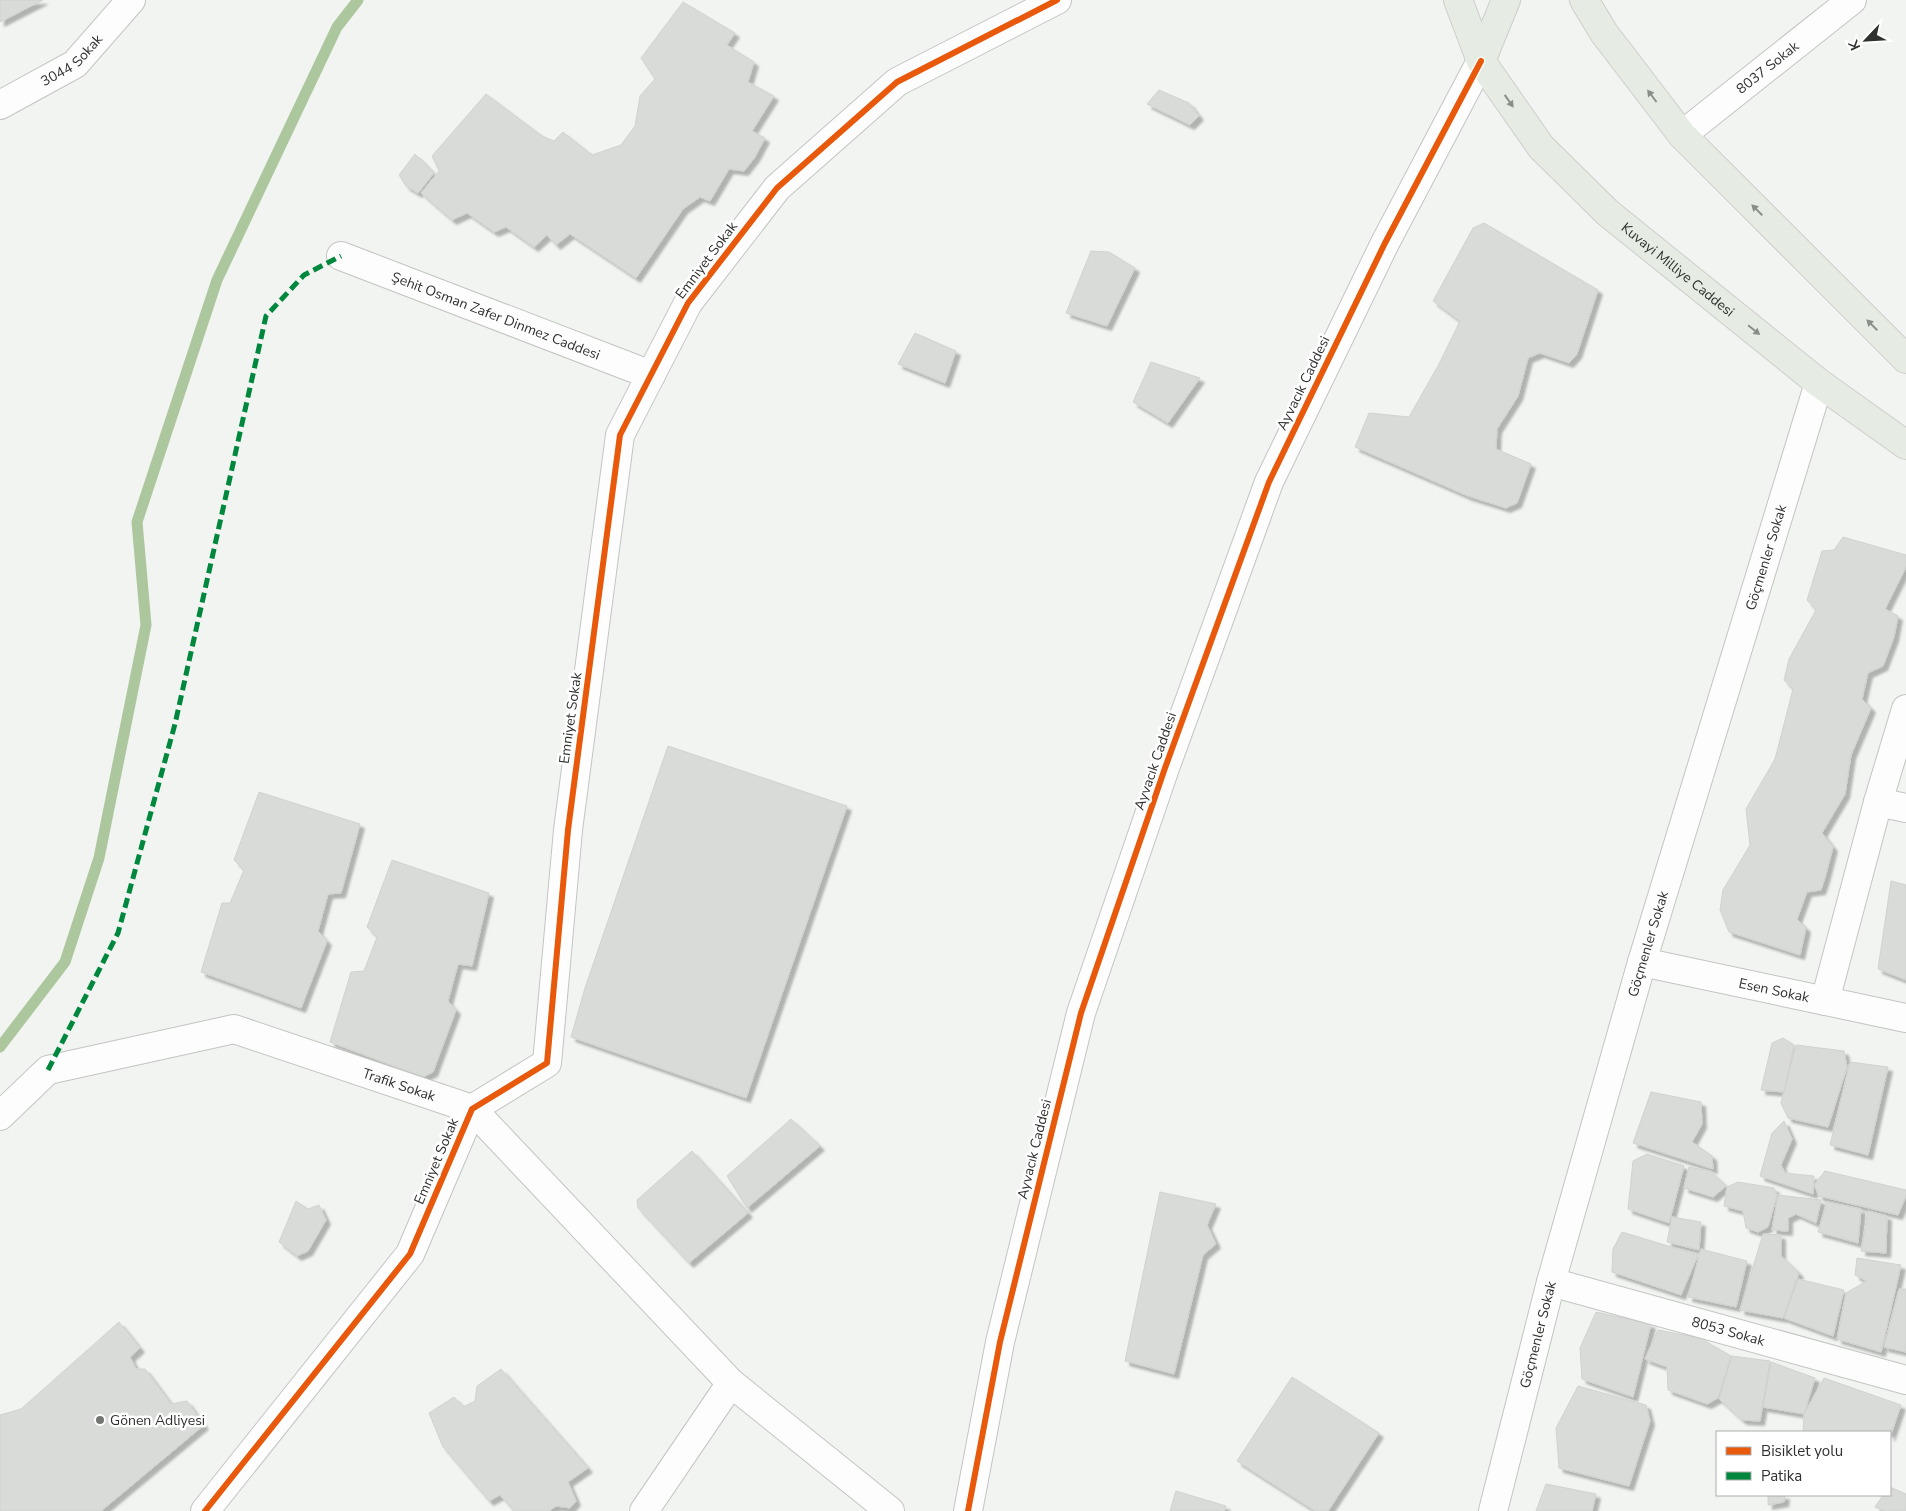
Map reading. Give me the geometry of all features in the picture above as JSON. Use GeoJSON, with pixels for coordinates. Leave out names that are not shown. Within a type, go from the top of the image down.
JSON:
{"type":"FeatureCollection","features":[{"type":"Feature","properties":{"kind":"main road","name":"Kuvayi Milliye Caddesi"},"geometry":{"type":"LineString","coordinates":[[1458,0],[1481,61],[1541,147],[1608,214],[1819,383],[1905,444]]}},
{"type":"Feature","properties":{"kind":"main road","name":"Ayvacık Caddesi"},"geometry":{"type":"LineString","coordinates":[[1481,61],[1506,0]]}},
{"type":"Feature","properties":{"kind":"main road"},"geometry":{"type":"LineString","coordinates":[[1584,0],[1604,33],[1682,135],[1906,360]]}},
{"type":"Feature","properties":{"kind":"street","name":"3044 Sokak"},"geometry":{"type":"LineString","coordinates":[[0,105],[75,64],[131,0]]}},
{"type":"Feature","properties":{"kind":"street","name":"Emniyet Sokak"},"geometry":{"type":"LineString","coordinates":[[205,1511],[410,1254],[472,1109],[547,1063],[568,830],[620,435],[688,304],[777,188],[897,82],[1057,0]]}},
{"type":"Feature","properties":{"kind":"street","name":"8037 Sokak"},"geometry":{"type":"LineString","coordinates":[[1682,135],[1852,0]]}},
{"type":"Feature","properties":{"kind":"street","name":"Ayvacık Caddesi"},"geometry":{"type":"LineString","coordinates":[[968,1511],[1000,1342],[1081,1013],[1169,759],[1269,482],[1385,243],[1481,61]]}},
{"type":"Feature","properties":{"kind":"street","name":"Şehit Osman Zafer Dinmez Caddesi"},"geometry":{"type":"LineString","coordinates":[[341,256],[651,375]]}},
{"type":"Feature","properties":{"kind":"street","name":"Göçmenler Sokak"},"geometry":{"type":"LineString","coordinates":[[1493,1511],[1551,1282],[1642,962],[1819,383]]}},
{"type":"Feature","properties":{"kind":"street"},"geometry":{"type":"LineString","coordinates":[[1826,1001],[1878,802],[1906,709]]}},
{"type":"Feature","properties":{"kind":"street"},"geometry":{"type":"LineString","coordinates":[[1878,802],[1906,808]]}},
{"type":"Feature","properties":{"kind":"street","name":"Esen Sokak"},"geometry":{"type":"LineString","coordinates":[[1642,962],[1906,1018]]}},
{"type":"Feature","properties":{"kind":"street","name":"Trafik Sokak"},"geometry":{"type":"LineString","coordinates":[[0,1116],[48,1070],[234,1029],[472,1109],[731,1383],[890,1511]]}},
{"type":"Feature","properties":{"kind":"street","name":"8053 Sokak"},"geometry":{"type":"LineString","coordinates":[[1551,1282],[1906,1380]]}},
{"type":"Feature","properties":{"kind":"street"},"geometry":{"type":"LineString","coordinates":[[644,1511],[731,1383]]}},
{"type":"Feature","properties":{"kind":"building"},"geometry":{"type":"Polygon","coordinates":[[[0,0],[43,0],[0,22],[0,0]]]}},
{"type":"Feature","properties":{"kind":"building"},"geometry":{"type":"Polygon","coordinates":[[[683,2],[735,33],[727,45],[754,62],[748,82],[774,96],[752,131],[765,138],[755,157],[744,171],[729,169],[710,201],[700,197],[683,209],[636,278],[570,234],[556,245],[547,235],[534,247],[506,227],[494,232],[467,213],[452,220],[421,193],[439,171],[432,156],[486,94],[542,136],[554,141],[563,132],[592,155],[621,145],[635,126],[640,96],[655,79],[641,58],[683,2]]]}},
{"type":"Feature","properties":{"kind":"building"},"geometry":{"type":"Polygon","coordinates":[[[1159,90],[1189,103],[1199,116],[1190,125],[1147,104],[1159,90]]]}},
{"type":"Feature","properties":{"kind":"building"},"geometry":{"type":"Polygon","coordinates":[[[415,154],[434,173],[418,193],[406,186],[399,175],[415,154]]]}},
{"type":"Feature","properties":{"kind":"building"},"geometry":{"type":"Polygon","coordinates":[[[1484,223],[1598,290],[1577,354],[1569,363],[1540,353],[1528,358],[1518,396],[1497,429],[1496,449],[1531,464],[1517,503],[1506,508],[1468,496],[1355,447],[1369,413],[1409,417],[1439,364],[1460,321],[1433,301],[1473,228],[1484,223]]]}},
{"type":"Feature","properties":{"kind":"building"},"geometry":{"type":"Polygon","coordinates":[[[1091,251],[1109,252],[1135,268],[1107,326],[1066,313],[1091,251]]]}},
{"type":"Feature","properties":{"kind":"building"},"geometry":{"type":"Polygon","coordinates":[[[915,333],[956,351],[945,383],[898,364],[915,333]]]}},
{"type":"Feature","properties":{"kind":"building"},"geometry":{"type":"Polygon","coordinates":[[[1151,362],[1200,378],[1168,423],[1133,402],[1151,362]]]}},
{"type":"Feature","properties":{"kind":"building"},"geometry":{"type":"Polygon","coordinates":[[[1843,537],[1906,555],[1906,567],[1885,609],[1898,616],[1894,637],[1883,666],[1868,673],[1862,699],[1871,708],[1851,755],[1845,794],[1822,833],[1833,847],[1825,878],[1821,890],[1807,892],[1797,919],[1806,928],[1800,955],[1729,932],[1720,910],[1723,890],[1750,845],[1746,809],[1775,759],[1793,689],[1784,680],[1789,659],[1816,610],[1807,600],[1822,551],[1834,550],[1843,537]]]}},
{"type":"Feature","properties":{"kind":"building"},"geometry":{"type":"Polygon","coordinates":[[[668,746],[847,806],[746,1098],[571,1037],[585,988],[668,746]]]}},
{"type":"Feature","properties":{"kind":"building"},"geometry":{"type":"Polygon","coordinates":[[[259,792],[360,824],[341,893],[328,894],[318,931],[327,941],[301,1008],[201,972],[222,903],[230,903],[244,870],[234,860],[259,792]]]}},
{"type":"Feature","properties":{"kind":"building"},"geometry":{"type":"Polygon","coordinates":[[[392,860],[489,893],[472,966],[458,964],[448,1001],[456,1010],[433,1072],[423,1077],[330,1042],[351,972],[364,971],[377,937],[367,927],[392,860]]]}},
{"type":"Feature","properties":{"kind":"building"},"geometry":{"type":"Polygon","coordinates":[[[1891,881],[1906,885],[1906,980],[1878,969],[1891,881]]]}},
{"type":"Feature","properties":{"kind":"building"},"geometry":{"type":"Polygon","coordinates":[[[1783,1038],[1794,1045],[1784,1092],[1761,1090],[1772,1043],[1783,1038]]]}},
{"type":"Feature","properties":{"kind":"building"},"geometry":{"type":"Polygon","coordinates":[[[1796,1045],[1844,1051],[1847,1067],[1828,1127],[1788,1118],[1781,1103],[1796,1045]]]}},
{"type":"Feature","properties":{"kind":"building"},"geometry":{"type":"Polygon","coordinates":[[[1850,1062],[1888,1067],[1868,1155],[1830,1145],[1850,1062]]]}},
{"type":"Feature","properties":{"kind":"building"},"geometry":{"type":"Polygon","coordinates":[[[1651,1092],[1701,1102],[1702,1124],[1692,1142],[1712,1156],[1713,1169],[1633,1143],[1651,1092]]]}},
{"type":"Feature","properties":{"kind":"building"},"geometry":{"type":"Polygon","coordinates":[[[791,1119],[820,1146],[747,1208],[727,1176],[791,1119]]]}},
{"type":"Feature","properties":{"kind":"building"},"geometry":{"type":"Polygon","coordinates":[[[1784,1121],[1792,1139],[1781,1165],[1785,1173],[1814,1176],[1813,1194],[1760,1176],[1772,1133],[1784,1121]]]}},
{"type":"Feature","properties":{"kind":"building"},"geometry":{"type":"Polygon","coordinates":[[[692,1151],[748,1213],[689,1263],[638,1208],[637,1200],[692,1151]]]}},
{"type":"Feature","properties":{"kind":"building"},"geometry":{"type":"Polygon","coordinates":[[[1647,1154],[1684,1166],[1669,1223],[1628,1209],[1633,1161],[1647,1154]]]}},
{"type":"Feature","properties":{"kind":"building"},"geometry":{"type":"Polygon","coordinates":[[[1689,1167],[1710,1171],[1726,1186],[1713,1197],[1684,1188],[1689,1167]]]}},
{"type":"Feature","properties":{"kind":"building"},"geometry":{"type":"Polygon","coordinates":[[[1825,1171],[1906,1190],[1906,1196],[1898,1215],[1819,1196],[1814,1185],[1825,1171]]]}},
{"type":"Feature","properties":{"kind":"building"},"geometry":{"type":"Polygon","coordinates":[[[1738,1182],[1774,1188],[1777,1195],[1768,1227],[1758,1232],[1746,1228],[1743,1211],[1724,1206],[1727,1187],[1738,1182]]]}},
{"type":"Feature","properties":{"kind":"building"},"geometry":{"type":"Polygon","coordinates":[[[1160,1192],[1216,1204],[1207,1225],[1216,1244],[1203,1255],[1174,1374],[1125,1361],[1160,1192]]]}},
{"type":"Feature","properties":{"kind":"building"},"geometry":{"type":"Polygon","coordinates":[[[1778,1195],[1821,1200],[1816,1223],[1796,1214],[1788,1218],[1788,1231],[1772,1230],[1778,1195]]]}},
{"type":"Feature","properties":{"kind":"building"},"geometry":{"type":"Polygon","coordinates":[[[296,1201],[308,1209],[319,1205],[326,1220],[308,1251],[297,1256],[279,1242],[296,1201]]]}},
{"type":"Feature","properties":{"kind":"building"},"geometry":{"type":"Polygon","coordinates":[[[1827,1202],[1861,1209],[1858,1243],[1818,1232],[1827,1202]]]}},
{"type":"Feature","properties":{"kind":"building"},"geometry":{"type":"Polygon","coordinates":[[[1868,1211],[1887,1216],[1886,1253],[1861,1251],[1868,1211]]]}},
{"type":"Feature","properties":{"kind":"building"},"geometry":{"type":"Polygon","coordinates":[[[1672,1217],[1701,1222],[1699,1250],[1667,1242],[1672,1217]]]}},
{"type":"Feature","properties":{"kind":"building"},"geometry":{"type":"Polygon","coordinates":[[[1622,1232],[1698,1255],[1681,1295],[1612,1272],[1613,1249],[1622,1232]]]}},
{"type":"Feature","properties":{"kind":"building"},"geometry":{"type":"Polygon","coordinates":[[[1763,1234],[1781,1235],[1781,1256],[1799,1273],[1783,1318],[1740,1310],[1763,1234]]]}},
{"type":"Feature","properties":{"kind":"building"},"geometry":{"type":"Polygon","coordinates":[[[1701,1249],[1747,1261],[1736,1307],[1688,1297],[1701,1249]]]}},
{"type":"Feature","properties":{"kind":"building"},"geometry":{"type":"Polygon","coordinates":[[[1857,1258],[1901,1265],[1881,1352],[1837,1339],[1846,1293],[1867,1281],[1855,1275],[1857,1258]]]}},
{"type":"Feature","properties":{"kind":"building"},"geometry":{"type":"Polygon","coordinates":[[[1798,1279],[1844,1290],[1833,1336],[1784,1318],[1798,1279]]]}},
{"type":"Feature","properties":{"kind":"building"},"geometry":{"type":"Polygon","coordinates":[[[1899,1289],[1906,1289],[1906,1352],[1884,1347],[1899,1289]]]}},
{"type":"Feature","properties":{"kind":"building"},"geometry":{"type":"Polygon","coordinates":[[[1596,1312],[1651,1324],[1633,1397],[1582,1379],[1580,1348],[1596,1312]]]}},
{"type":"Feature","properties":{"kind":"building","name":"Gönen Adliyesi"},"geometry":{"type":"Polygon","coordinates":[[[119,1322],[140,1348],[130,1357],[136,1369],[145,1369],[171,1404],[187,1401],[204,1425],[101,1511],[0,1511],[0,1415],[21,1409],[119,1322]]]}},
{"type":"Feature","properties":{"kind":"building"},"geometry":{"type":"Polygon","coordinates":[[[1658,1330],[1700,1338],[1731,1356],[1718,1398],[1707,1404],[1668,1390],[1667,1367],[1645,1359],[1658,1330]]]}},
{"type":"Feature","properties":{"kind":"building"},"geometry":{"type":"Polygon","coordinates":[[[1732,1356],[1770,1361],[1760,1421],[1742,1420],[1719,1399],[1732,1356]]]}},
{"type":"Feature","properties":{"kind":"building"},"geometry":{"type":"Polygon","coordinates":[[[1771,1362],[1815,1378],[1804,1414],[1763,1407],[1771,1362]]]}},
{"type":"Feature","properties":{"kind":"building"},"geometry":{"type":"Polygon","coordinates":[[[501,1369],[588,1468],[568,1482],[576,1501],[570,1508],[556,1506],[549,1511],[514,1511],[500,1495],[489,1501],[443,1447],[429,1413],[454,1397],[463,1407],[475,1401],[477,1386],[501,1369]]]}},
{"type":"Feature","properties":{"kind":"building"},"geometry":{"type":"Polygon","coordinates":[[[1292,1377],[1379,1433],[1328,1511],[1315,1511],[1237,1461],[1292,1377]]]}},
{"type":"Feature","properties":{"kind":"building"},"geometry":{"type":"Polygon","coordinates":[[[1824,1378],[1901,1405],[1891,1434],[1891,1431],[1803,1431],[1804,1414],[1824,1378]]]}},
{"type":"Feature","properties":{"kind":"building"},"geometry":{"type":"Polygon","coordinates":[[[1578,1386],[1646,1405],[1650,1421],[1629,1486],[1559,1468],[1556,1428],[1578,1386]]]}},
{"type":"Feature","properties":{"kind":"building"},"geometry":{"type":"Polygon","coordinates":[[[1546,1484],[1596,1494],[1592,1511],[1536,1511],[1546,1484]]]}},
{"type":"Feature","properties":{"kind":"building"},"geometry":{"type":"Polygon","coordinates":[[[1891,1487],[1906,1494],[1906,1511],[1885,1511],[1875,1507],[1882,1496],[1891,1496],[1891,1487]]]}},
{"type":"Feature","properties":{"kind":"building"},"geometry":{"type":"Polygon","coordinates":[[[1176,1491],[1226,1506],[1224,1511],[1170,1511],[1176,1491]]]}},
{"type":"Feature","properties":{"kind":"building"},"geometry":{"type":"Polygon","coordinates":[[[1768,1496],[1785,1496],[1784,1502],[1768,1505],[1768,1496]]]}},
{"type":"Feature","properties":{"kind":"waterway"},"geometry":{"type":"LineString","coordinates":[[0,1047],[65,962],[99,858],[146,625],[137,522],[217,280],[337,27],[358,0]]}},
{"type":"Feature","properties":{"kind":"marked path"},"geometry":{"type":"LineString","coordinates":[[48,1070],[118,933],[175,724],[266,316],[304,275],[341,256]]}},
{"type":"Feature","properties":{"kind":"cycle path"},"geometry":{"type":"LineString","coordinates":[[205,1511],[410,1254],[472,1109],[547,1063],[568,830],[620,435],[688,303],[777,188],[897,82],[1057,0]]}},
{"type":"Feature","properties":{"kind":"cycle path"},"geometry":{"type":"LineString","coordinates":[[968,1511],[1000,1342],[1081,1013],[1165,768],[1269,482],[1385,243],[1481,61]]}},
{"type":"Feature","properties":{"kind":"place","name":"Gönen Adliyesi"},"geometry":{"type":"Point","coordinates":[100,1420]}}]}
